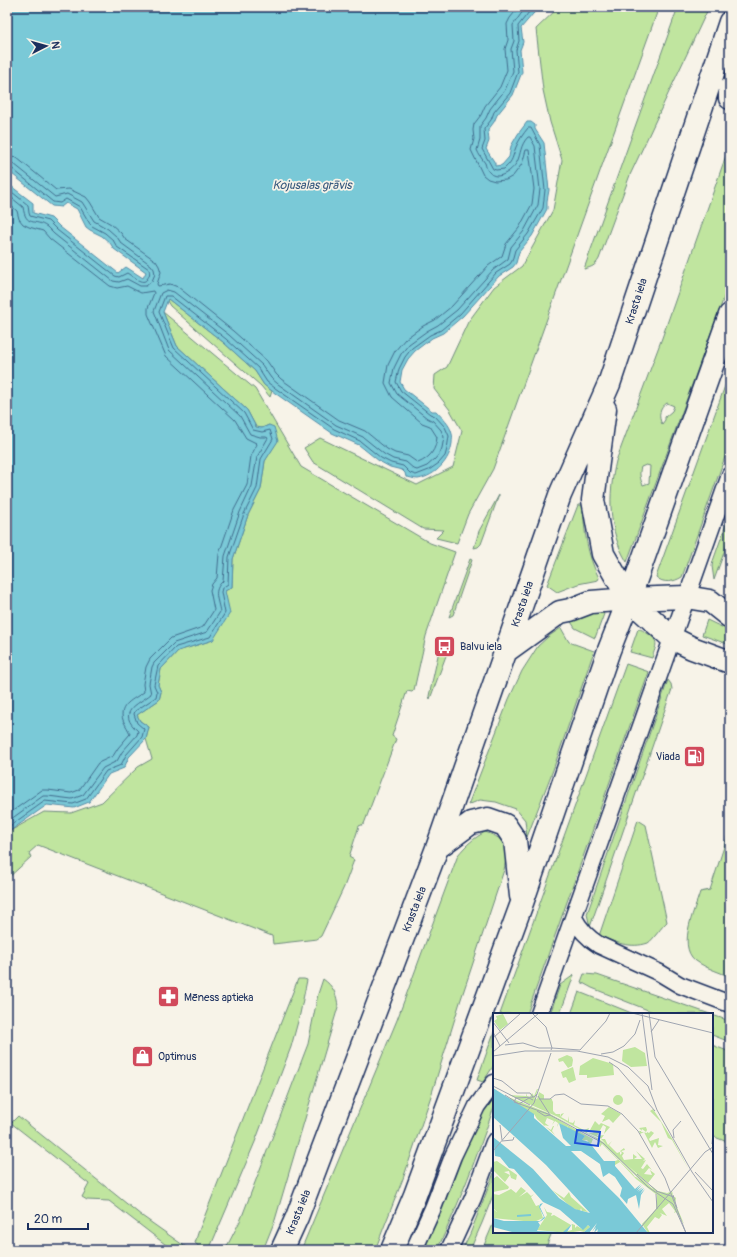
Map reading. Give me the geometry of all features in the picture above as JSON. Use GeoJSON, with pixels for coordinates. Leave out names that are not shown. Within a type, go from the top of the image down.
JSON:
{"type":"FeatureCollection","features":[{"type":"Feature","properties":{"kind":"main road","name":"Krasta iela"},"geometry":{"type":"LineString","coordinates":[[282,1250],[297,1217],[437,848],[560,494],[609,384],[730,22]]}},
{"type":"Feature","properties":{"kind":"main road"},"geometry":{"type":"LineString","coordinates":[[730,89],[730,98]]}},
{"type":"Feature","properties":{"kind":"main road"},"geometry":{"type":"LineString","coordinates":[[392,1250],[415,1195],[522,903],[610,650],[730,315]]}},
{"type":"Feature","properties":{"kind":"main road"},"geometry":{"type":"LineString","coordinates":[[609,384],[593,500],[603,554],[629,599],[672,638],[692,648],[730,662]]}},
{"type":"Feature","properties":{"kind":"main road"},"geometry":{"type":"LineString","coordinates":[[506,651],[560,612],[591,602],[686,597],[710,601],[730,617]]}},
{"type":"Feature","properties":{"kind":"main road"},"geometry":{"type":"LineString","coordinates":[[437,848],[471,823],[488,819],[505,825],[515,840],[522,903]]}},
{"type":"Feature","properties":{"kind":"street"},"geometry":{"type":"LineString","coordinates":[[540,1013],[730,475]]}},
{"type":"Feature","properties":{"kind":"street"},"geometry":{"type":"LineString","coordinates":[[574,918],[579,928],[598,946],[660,973],[680,985],[730,1004]]}},
{"type":"Feature","properties":{"kind":"street"},"geometry":{"type":"LineString","coordinates":[[414,1250],[433,1208],[453,1156],[476,1106],[493,1084]]}},
{"type":"Feature","properties":{"kind":"street"},"geometry":{"type":"LineString","coordinates":[[449,1250],[473,1198],[493,1145]]}},
{"type":"Feature","properties":{"kind":"green space"},"geometry":{"type":"Polygon","coordinates":[[[559,7],[659,7],[493,469],[468,514],[457,543],[436,538],[444,530],[423,529],[313,462],[304,448],[320,438],[417,485],[453,467],[462,431],[450,410],[434,389],[435,375],[447,367],[468,322],[494,287],[522,266],[553,210],[562,160],[550,122],[543,90],[536,29],[559,7]]]}},
{"type":"Feature","properties":{"kind":"green space"},"geometry":{"type":"Polygon","coordinates":[[[678,7],[709,7],[630,175],[599,259],[593,266],[584,269],[678,7]]]}},
{"type":"Feature","properties":{"kind":"green space"},"geometry":{"type":"Polygon","coordinates":[[[730,144],[726,166],[730,166],[730,281],[627,562],[616,538],[611,513],[613,474],[616,461],[662,338],[730,144]],[[667,403],[662,407],[660,413],[662,424],[665,417],[672,411],[674,406],[667,403]],[[646,465],[641,467],[640,472],[643,485],[649,483],[650,466],[646,465]]]}},
{"type":"Feature","properties":{"kind":"green space"},"geometry":{"type":"Polygon","coordinates":[[[168,299],[223,342],[255,371],[264,385],[272,391],[270,397],[261,386],[170,306],[167,301],[168,299]]]}},
{"type":"Feature","properties":{"kind":"green space"},"geometry":{"type":"Polygon","coordinates":[[[163,312],[255,389],[301,467],[430,543],[455,552],[426,636],[414,690],[412,692],[407,691],[392,736],[396,739],[364,824],[359,826],[349,857],[354,860],[344,887],[321,936],[317,939],[273,944],[272,936],[38,845],[29,853],[31,857],[7,879],[7,833],[44,812],[71,813],[102,802],[138,767],[152,759],[146,739],[149,727],[140,721],[137,715],[159,700],[161,692],[158,685],[161,669],[178,651],[213,640],[225,591],[232,587],[233,559],[248,515],[261,489],[265,461],[277,441],[269,425],[262,428],[256,427],[247,410],[177,346],[163,312]]]}},
{"type":"Feature","properties":{"kind":"green space"},"geometry":{"type":"Polygon","coordinates":[[[730,372],[730,443],[682,577],[672,581],[662,581],[656,577],[730,372]]]}},
{"type":"Feature","properties":{"kind":"green space"},"geometry":{"type":"Polygon","coordinates":[[[499,495],[481,544],[474,548],[479,531],[499,495]]]}},
{"type":"Feature","properties":{"kind":"green space"},"geometry":{"type":"Polygon","coordinates":[[[578,505],[583,505],[587,543],[599,578],[598,580],[578,584],[557,592],[547,585],[578,505]]]}},
{"type":"Feature","properties":{"kind":"green space"},"geometry":{"type":"Polygon","coordinates":[[[730,513],[730,536],[714,580],[712,566],[713,561],[730,513]]]}},
{"type":"Feature","properties":{"kind":"green space"},"geometry":{"type":"Polygon","coordinates":[[[470,559],[472,560],[453,615],[449,617],[470,559]]]}},
{"type":"Feature","properties":{"kind":"green space"},"geometry":{"type":"Polygon","coordinates":[[[601,611],[604,614],[595,638],[575,628],[570,620],[580,616],[601,611]]]}},
{"type":"Feature","properties":{"kind":"green space"},"geometry":{"type":"Polygon","coordinates":[[[707,620],[730,631],[730,645],[702,635],[707,620]]]}},
{"type":"Feature","properties":{"kind":"green space"},"geometry":{"type":"Polygon","coordinates":[[[561,628],[569,642],[594,651],[553,770],[527,837],[525,820],[516,809],[496,802],[480,800],[468,805],[509,699],[522,671],[538,646],[561,628]]]}},
{"type":"Feature","properties":{"kind":"green space"},"geometry":{"type":"Polygon","coordinates":[[[638,629],[654,638],[656,646],[652,658],[630,652],[638,629]]]}},
{"type":"Feature","properties":{"kind":"green space"},"geometry":{"type":"Polygon","coordinates":[[[439,651],[447,653],[430,699],[429,696],[439,651]]]}},
{"type":"Feature","properties":{"kind":"green space"},"geometry":{"type":"Polygon","coordinates":[[[626,664],[649,672],[527,1013],[500,1013],[626,664]]]}},
{"type":"Feature","properties":{"kind":"green space"},"geometry":{"type":"Polygon","coordinates":[[[668,680],[672,689],[590,927],[587,914],[668,680]]]}},
{"type":"Feature","properties":{"kind":"green space"},"geometry":{"type":"Polygon","coordinates":[[[638,820],[646,825],[667,922],[648,943],[642,945],[629,945],[599,936],[638,820]]]}},
{"type":"Feature","properties":{"kind":"green space"},"geometry":{"type":"Polygon","coordinates":[[[730,828],[730,977],[710,969],[692,957],[688,949],[687,940],[688,930],[700,892],[710,890],[730,828]]]}},
{"type":"Feature","properties":{"kind":"green space"},"geometry":{"type":"Polygon","coordinates":[[[485,832],[498,838],[505,846],[506,856],[504,870],[404,1176],[375,1250],[301,1250],[397,1020],[458,855],[470,842],[485,832]]]}},
{"type":"Feature","properties":{"kind":"green space"},"geometry":{"type":"Polygon","coordinates":[[[584,974],[597,975],[707,1013],[655,1013],[592,988],[581,982],[584,974]]]}},
{"type":"Feature","properties":{"kind":"green space"},"geometry":{"type":"Polygon","coordinates":[[[574,975],[560,1013],[550,1013],[560,985],[574,975]]]}},
{"type":"Feature","properties":{"kind":"green space"},"geometry":{"type":"Polygon","coordinates":[[[298,979],[307,980],[291,1047],[255,1142],[209,1250],[203,1250],[195,1243],[198,1233],[298,979]]]}},
{"type":"Feature","properties":{"kind":"green space"},"geometry":{"type":"Polygon","coordinates":[[[323,979],[334,991],[337,998],[338,1007],[275,1220],[263,1250],[225,1250],[241,1219],[308,1044],[318,994],[323,979]]]}},
{"type":"Feature","properties":{"kind":"green space"},"geometry":{"type":"Polygon","coordinates":[[[579,992],[632,1013],[571,1013],[579,992]]]}},
{"type":"Feature","properties":{"kind":"green space"},"geometry":{"type":"Polygon","coordinates":[[[713,1015],[730,1021],[730,1042],[713,1035],[713,1015]]]}},
{"type":"Feature","properties":{"kind":"green space"},"geometry":{"type":"Polygon","coordinates":[[[493,1035],[493,1067],[483,1082],[477,1080],[493,1035]]]}},
{"type":"Feature","properties":{"kind":"green space"},"geometry":{"type":"Polygon","coordinates":[[[713,1045],[730,1052],[730,1143],[713,1136],[713,1045]]]}},
{"type":"Feature","properties":{"kind":"green space"},"geometry":{"type":"Polygon","coordinates":[[[493,1097],[493,1110],[481,1144],[445,1233],[437,1250],[422,1250],[447,1195],[475,1122],[493,1097]]]}},
{"type":"Feature","properties":{"kind":"green space"},"geometry":{"type":"Polygon","coordinates":[[[18,1116],[142,1216],[190,1250],[170,1250],[170,1248],[109,1201],[87,1200],[82,1197],[89,1184],[11,1123],[18,1116]]]}},
{"type":"Feature","properties":{"kind":"green space"},"geometry":{"type":"Polygon","coordinates":[[[493,1176],[493,1196],[482,1223],[470,1250],[462,1250],[470,1234],[493,1176]]]}},
{"type":"Feature","properties":{"kind":"green space"},"geometry":{"type":"Polygon","coordinates":[[[493,1224],[493,1233],[552,1233],[545,1250],[482,1250],[493,1224]]]}},
{"type":"Feature","properties":{"kind":"water","name":"Kojusalas grāvis"},"geometry":{"type":"Polygon","coordinates":[[[7,7],[539,7],[521,28],[523,42],[520,50],[522,72],[513,95],[497,115],[488,130],[489,141],[486,149],[495,163],[495,166],[502,165],[509,157],[511,146],[518,134],[527,122],[531,122],[535,125],[535,129],[544,143],[549,190],[547,209],[532,236],[519,252],[516,263],[513,267],[499,276],[463,316],[443,333],[432,338],[415,351],[408,359],[402,370],[400,382],[404,389],[432,411],[436,411],[448,424],[451,430],[451,449],[445,461],[436,471],[425,477],[418,479],[406,477],[402,470],[390,467],[379,461],[359,445],[332,433],[264,385],[255,371],[223,342],[168,299],[163,312],[177,346],[247,410],[256,427],[262,428],[269,425],[274,427],[278,441],[265,461],[261,489],[248,515],[233,559],[232,587],[225,591],[230,613],[213,640],[178,651],[161,669],[158,685],[161,692],[159,700],[137,715],[140,721],[149,727],[146,739],[129,757],[124,768],[109,774],[89,802],[74,808],[47,805],[7,833],[7,183],[33,203],[33,213],[51,218],[60,227],[118,273],[126,267],[143,278],[146,272],[114,249],[102,236],[86,227],[77,209],[66,203],[61,207],[52,206],[7,170],[7,7]]]}},
{"type":"Feature","properties":{"kind":"place","name":"Balvu iela"},"geometry":{"type":"Point","coordinates":[445,646]}},
{"type":"Feature","properties":{"kind":"place","name":"Viada"},"geometry":{"type":"Point","coordinates":[695,756]}},
{"type":"Feature","properties":{"kind":"place","name":"Mēness aptieka"},"geometry":{"type":"Point","coordinates":[169,997]}},
{"type":"Feature","properties":{"kind":"place","name":"Optimus"},"geometry":{"type":"Point","coordinates":[143,1056]}}]}
